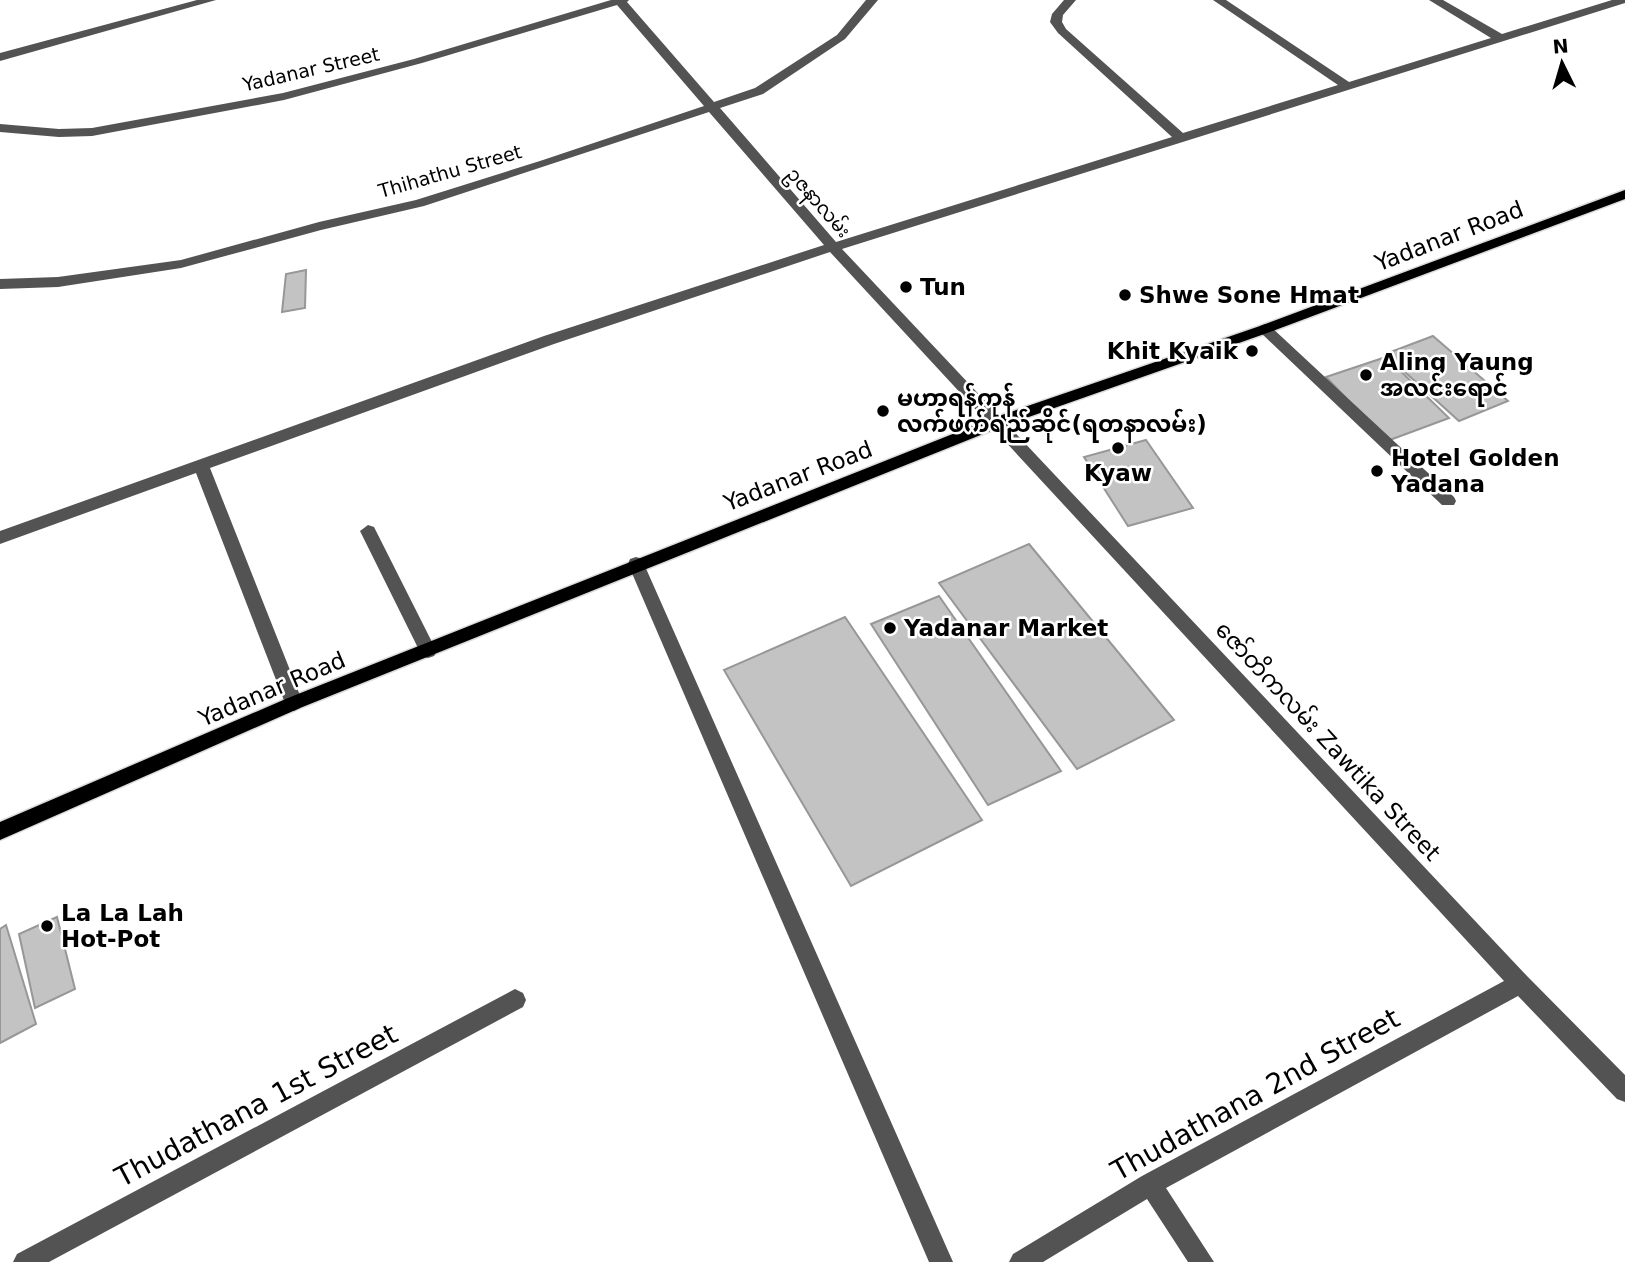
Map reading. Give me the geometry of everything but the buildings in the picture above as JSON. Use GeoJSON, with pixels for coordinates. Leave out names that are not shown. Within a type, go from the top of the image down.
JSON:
{"type":"FeatureCollection","features":[{"type":"Feature","properties":{"kind":"main road","name":"Yadanar Road"},"geometry":{"type":"LineString","coordinates":[[0,831],[294,703],[428,651],[636,564],[998,422],[1265,329],[1625,194]]}},
{"type":"Feature","properties":{"kind":"street"},"geometry":{"type":"LineString","coordinates":[[0,57],[193,2],[210,0]]}},
{"type":"Feature","properties":{"kind":"street","name":"Thihathu Street"},"geometry":{"type":"LineString","coordinates":[[0,284],[58,282],[181,264],[319,226],[419,203],[548,163],[759,91],[841,37],[872,0]]}},
{"type":"Feature","properties":{"kind":"street"},"geometry":{"type":"LineString","coordinates":[[1070,0],[1058,14],[1056,22],[1062,31],[1182,139]]}},
{"type":"Feature","properties":{"kind":"street"},"geometry":{"type":"LineString","coordinates":[[1219,0],[1347,86]]}},
{"type":"Feature","properties":{"kind":"street"},"geometry":{"type":"LineString","coordinates":[[1435,0],[1502,39]]}},
{"type":"Feature","properties":{"kind":"street"},"geometry":{"type":"LineString","coordinates":[[0,538],[549,340],[832,247],[1624,0]]}},
{"type":"Feature","properties":{"kind":"street","name":"ဥဇနာလမ်း"},"geometry":{"type":"LineString","coordinates":[[621,1],[832,247],[998,422]]}},
{"type":"Feature","properties":{"kind":"street","name":"Yadanar Street"},"geometry":{"type":"LineString","coordinates":[[0,128],[59,133],[92,132],[284,96],[418,61],[621,1]]}},
{"type":"Feature","properties":{"kind":"street"},"geometry":{"type":"LineString","coordinates":[[1265,329],[1448,501]]}},
{"type":"Feature","properties":{"kind":"street","name":"ဇော်တိကလမ်း Zawtika Street"},"geometry":{"type":"LineString","coordinates":[[998,422],[1520,983],[1625,1091]]}},
{"type":"Feature","properties":{"kind":"street"},"geometry":{"type":"LineString","coordinates":[[201,465],[294,703]]}},
{"type":"Feature","properties":{"kind":"street"},"geometry":{"type":"LineString","coordinates":[[368,531],[428,651]]}},
{"type":"Feature","properties":{"kind":"street"},"geometry":{"type":"LineString","coordinates":[[636,564],[941,1262]]}},
{"type":"Feature","properties":{"kind":"street","name":"Thudathana 2nd Street"},"geometry":{"type":"LineString","coordinates":[[1021,1262],[1150,1184],[1520,983]]}},
{"type":"Feature","properties":{"kind":"street","name":"Thudathana 1st Street"},"geometry":{"type":"LineString","coordinates":[[25,1262],[514,1000]]}},
{"type":"Feature","properties":{"kind":"street"},"geometry":{"type":"LineString","coordinates":[[1150,1184],[1202,1262]]}},
{"type":"Feature","properties":{"kind":"place","name":"Tun"},"geometry":{"type":"Point","coordinates":[906,287]}},
{"type":"Feature","properties":{"kind":"place","name":"Shwe Sone Hmat"},"geometry":{"type":"Point","coordinates":[1125,295]}},
{"type":"Feature","properties":{"kind":"place","name":"Khit Kyaik"},"geometry":{"type":"Point","coordinates":[1252,351]}},
{"type":"Feature","properties":{"kind":"place","name":"Aling Yaung အလင်းရောင်"},"geometry":{"type":"Point","coordinates":[1366,375]}},
{"type":"Feature","properties":{"kind":"place","name":"မဟာရန်ကုန် လက်ဖက်ရည်ဆိုင်(ရတနာလမ်း)"},"geometry":{"type":"Point","coordinates":[883,411]}},
{"type":"Feature","properties":{"kind":"place","name":"Kyaw"},"geometry":{"type":"Point","coordinates":[1118,448]}},
{"type":"Feature","properties":{"kind":"place","name":"Hotel Golden Yadana"},"geometry":{"type":"Point","coordinates":[1377,471]}},
{"type":"Feature","properties":{"kind":"place","name":"Yadanar Market"},"geometry":{"type":"Point","coordinates":[890,628]}},
{"type":"Feature","properties":{"kind":"place","name":"La La Lah Hot-Pot"},"geometry":{"type":"Point","coordinates":[47,926]}}]}
